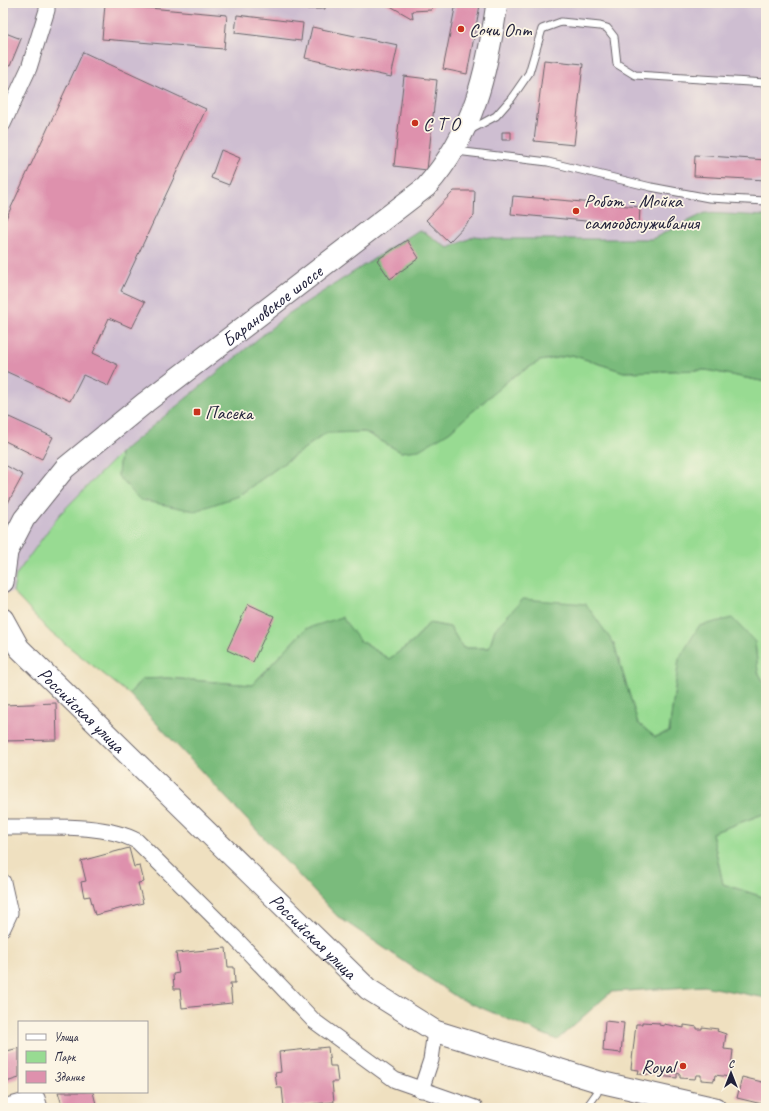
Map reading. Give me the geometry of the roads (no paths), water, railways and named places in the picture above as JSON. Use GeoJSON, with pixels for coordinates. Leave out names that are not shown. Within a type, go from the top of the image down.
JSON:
{"type":"FeatureCollection","features":[{"type":"Feature","properties":{"kind":"main road","name":"Барановское шоссе"},"geometry":{"type":"LineString","coordinates":[[3,582],[7,552],[24,519],[65,468],[146,402],[426,187],[441,170],[458,142],[480,88],[490,53],[497,3]]}},
{"type":"Feature","properties":{"kind":"main road","name":"Российская улица"},"geometry":{"type":"LineString","coordinates":[[3,619],[3,622],[19,648],[368,989],[435,1031],[600,1082],[715,1108]]}},
{"type":"Feature","properties":{"kind":"street"},"geometry":{"type":"LineString","coordinates":[[3,124],[29,68],[47,10],[47,3]]}},
{"type":"Feature","properties":{"kind":"street"},"geometry":{"type":"LineString","coordinates":[[3,827],[105,829],[123,834],[137,841],[234,937],[314,1021],[395,1080],[475,1108]]}},
{"type":"Feature","properties":{"kind":"street"},"geometry":{"type":"LineString","coordinates":[[3,882],[10,913],[3,928]]}},
{"type":"Feature","properties":{"kind":"street"},"geometry":{"type":"LineString","coordinates":[[421,1090],[431,1060],[435,1031]]}},
{"type":"Feature","properties":{"kind":"street"},"geometry":{"type":"LineString","coordinates":[[3,1107],[37,1098],[40,1108]]}},
{"type":"Feature","properties":{"kind":"lane"},"geometry":{"type":"LineString","coordinates":[[458,142],[496,116],[529,73],[542,29],[561,22],[607,28],[614,37],[617,64],[623,70],[635,75],[766,83]]}},
{"type":"Feature","properties":{"kind":"lane"},"geometry":{"type":"LineString","coordinates":[[458,142],[651,187],[709,198],[766,201]]}},
{"type":"Feature","properties":{"kind":"lane"},"geometry":{"type":"LineString","coordinates":[[571,1108],[587,1107],[596,1093],[600,1082]]}},
{"type":"Feature","properties":{"kind":"place","name":"Сочи Опт"},"geometry":{"type":"Point","coordinates":[461,29]}},
{"type":"Feature","properties":{"kind":"place","name":"С Т О"},"geometry":{"type":"Point","coordinates":[415,123]}},
{"type":"Feature","properties":{"kind":"place","name":"Робот - Мойка самообслуживания"},"geometry":{"type":"Point","coordinates":[576,211]}},
{"type":"Feature","properties":{"kind":"place","name":"Пасека"},"geometry":{"type":"Point","coordinates":[197,412]}},
{"type":"Feature","properties":{"kind":"place","name":"Royal"},"geometry":{"type":"Point","coordinates":[683,1066]}}]}
